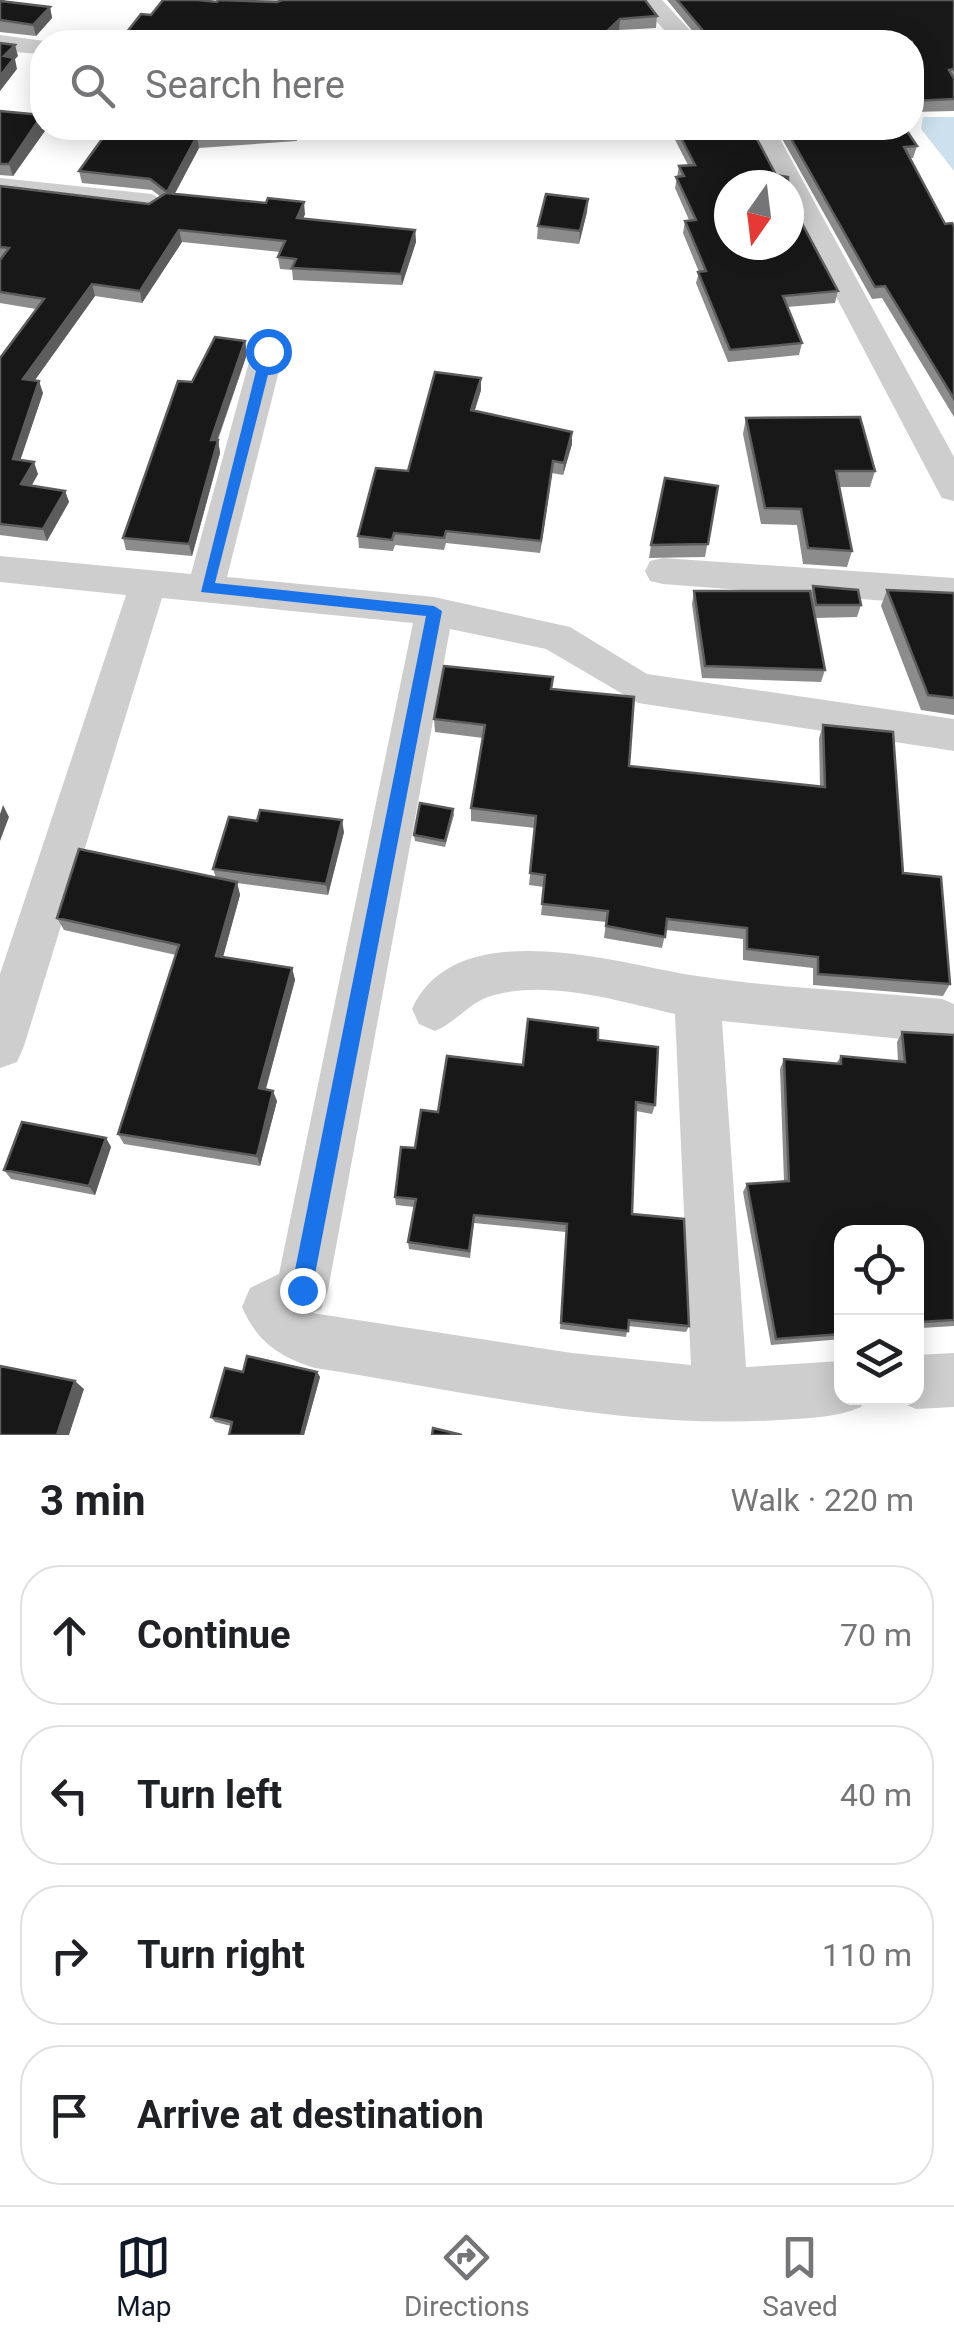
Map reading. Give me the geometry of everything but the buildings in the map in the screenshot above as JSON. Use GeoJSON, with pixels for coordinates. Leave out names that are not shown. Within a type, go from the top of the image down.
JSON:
{"type":"FeatureCollection","features":[{"type":"Feature","properties":{"kind":"street"},"geometry":{"type":"LineString","coordinates":[[262,2],[288,0]]}},
{"type":"Feature","properties":{"kind":"street"},"geometry":{"type":"LineString","coordinates":[[648,0],[676,30]]}},
{"type":"Feature","properties":{"kind":"street"},"geometry":{"type":"LineString","coordinates":[[0,43],[30,45]]}},
{"type":"Feature","properties":{"kind":"street"},"geometry":{"type":"LineString","coordinates":[[766,140],[954,489]]}},
{"type":"Feature","properties":{"kind":"street"},"geometry":{"type":"LineString","coordinates":[[0,186],[152,203]]}},
{"type":"Feature","properties":{"kind":"street"},"geometry":{"type":"LineString","coordinates":[[206,588],[268,351]]}},
{"type":"Feature","properties":{"kind":"street"},"geometry":{"type":"LineString","coordinates":[[0,569],[434,611],[556,637],[638,688],[954,735]]}},
{"type":"Feature","properties":{"kind":"street"},"geometry":{"type":"LineString","coordinates":[[663,571],[954,592]]}},
{"type":"Feature","properties":{"kind":"street"},"geometry":{"type":"LineString","coordinates":[[0,1046],[147,586]]}},
{"type":"Feature","properties":{"kind":"street"},"geometry":{"type":"LineString","coordinates":[[434,611],[302,1290],[269,1308],[287,1328],[315,1341],[572,1380],[720,1396],[834,1389]]}},
{"type":"Feature","properties":{"kind":"street"},"geometry":{"type":"LineString","coordinates":[[435,1008],[478,979],[511,973],[605,978],[697,997],[942,1021]]}},
{"type":"Feature","properties":{"kind":"street"},"geometry":{"type":"LineString","coordinates":[[697,997],[720,1396]]}},
{"type":"Feature","properties":{"kind":"street"},"geometry":{"type":"LineString","coordinates":[[924,1382],[954,1380]]}},
{"type":"Feature","properties":{"kind":"water"},"geometry":{"type":"Polygon","coordinates":[[[924,117],[954,117],[954,171],[924,133],[924,117]]]}},
{"type":"Feature","properties":{"kind":"route"},"geometry":{"type":"LineString","coordinates":[[268,351],[206,588],[434,611],[302,1290]]}}]}
